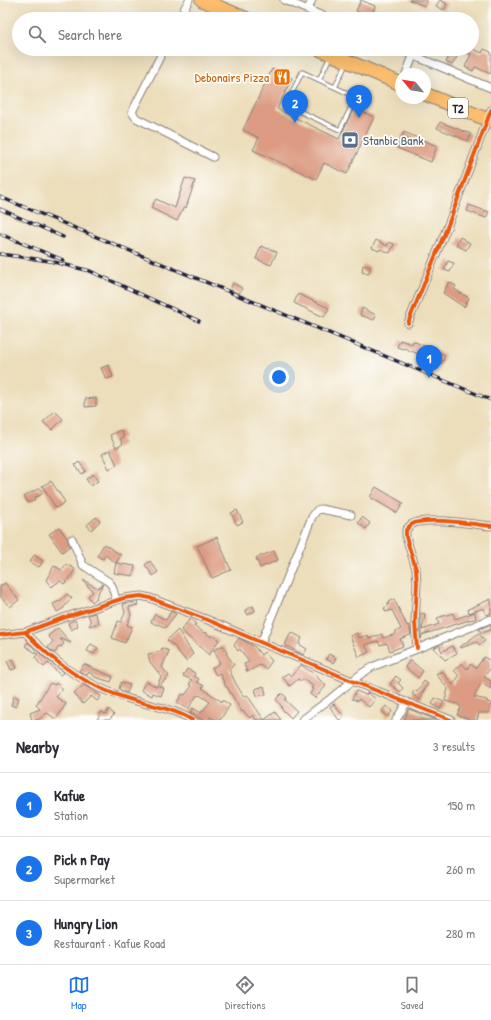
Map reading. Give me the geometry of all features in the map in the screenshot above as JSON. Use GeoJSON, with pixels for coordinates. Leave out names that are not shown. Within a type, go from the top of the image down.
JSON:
{"type":"FeatureCollection","features":[{"type":"Feature","properties":{"kind":"highway"},"geometry":{"type":"LineString","coordinates":[[202,0],[230,12]]}},
{"type":"Feature","properties":{"kind":"highway"},"geometry":{"type":"LineString","coordinates":[[336,56],[395,81]]}},
{"type":"Feature","properties":{"kind":"highway","name":"T2"},"geometry":{"type":"LineString","coordinates":[[431,96],[490,117]]}},
{"type":"Feature","properties":{"kind":"street"},"geometry":{"type":"LineString","coordinates":[[183,12],[189,0]]}},
{"type":"Feature","properties":{"kind":"street"},"geometry":{"type":"LineString","coordinates":[[284,0],[315,12]]}},
{"type":"Feature","properties":{"kind":"street"},"geometry":{"type":"LineString","coordinates":[[308,9],[312,0]]}},
{"type":"Feature","properties":{"kind":"street"},"geometry":{"type":"LineString","coordinates":[[160,56],[132,112],[136,118],[213,157]]}},
{"type":"Feature","properties":{"kind":"street"},"geometry":{"type":"LineString","coordinates":[[408,68],[413,56],[491,88]]}},
{"type":"Feature","properties":{"kind":"street"},"geometry":{"type":"LineString","coordinates":[[408,323],[490,117]]}},
{"type":"Feature","properties":{"kind":"street"},"geometry":{"type":"LineString","coordinates":[[261,643],[312,517],[317,510],[320,509],[351,515]]}},
{"type":"Feature","properties":{"kind":"street"},"geometry":{"type":"LineString","coordinates":[[417,648],[415,623],[417,583],[416,570],[406,537],[406,530],[419,521],[437,521],[491,526]]}},
{"type":"Feature","properties":{"kind":"street"},"geometry":{"type":"LineString","coordinates":[[72,539],[83,565],[109,582],[112,586],[116,600]]}},
{"type":"Feature","properties":{"kind":"street"},"geometry":{"type":"LineString","coordinates":[[0,635],[25,632],[116,600],[132,597],[150,598],[352,682],[451,720]]}},
{"type":"Feature","properties":{"kind":"street"},"geometry":{"type":"LineString","coordinates":[[302,720],[372,667],[491,619]]}},
{"type":"Feature","properties":{"kind":"street"},"geometry":{"type":"LineString","coordinates":[[25,632],[51,657],[71,672],[96,686],[124,697],[175,712],[192,720]]}},
{"type":"Feature","properties":{"kind":"street"},"geometry":{"type":"LineString","coordinates":[[396,720],[406,702]]}},
{"type":"Feature","properties":{"kind":"lane"},"geometry":{"type":"LineString","coordinates":[[319,80],[330,56]]}},
{"type":"Feature","properties":{"kind":"lane"},"geometry":{"type":"LineString","coordinates":[[335,87],[347,61]]}},
{"type":"Feature","properties":{"kind":"lane"},"geometry":{"type":"LineString","coordinates":[[302,72],[319,80],[356,97],[340,130],[286,105],[302,72]]}},
{"type":"Feature","properties":{"kind":"building"},"geometry":{"type":"Polygon","coordinates":[[[361,0],[375,6],[373,12],[356,11],[361,0]]]}},
{"type":"Feature","properties":{"kind":"building"},"geometry":{"type":"Polygon","coordinates":[[[409,0],[427,0],[425,6],[409,0]]]}},
{"type":"Feature","properties":{"kind":"building"},"geometry":{"type":"Polygon","coordinates":[[[440,0],[447,4],[444,10],[436,6],[440,0]]]}},
{"type":"Feature","properties":{"kind":"building"},"geometry":{"type":"Polygon","coordinates":[[[484,49],[491,52],[491,74],[475,67],[473,71],[465,67],[470,56],[479,56],[479,52],[482,53],[484,49]]]}},
{"type":"Feature","properties":{"kind":"building"},"geometry":{"type":"Polygon","coordinates":[[[449,56],[457,56],[452,65],[446,62],[449,56]]]}},
{"type":"Feature","properties":{"kind":"building"},"geometry":{"type":"Polygon","coordinates":[[[272,69],[292,78],[277,109],[339,139],[354,108],[374,117],[347,174],[324,163],[316,179],[253,150],[259,138],[243,130],[272,69]]]}},
{"type":"Feature","properties":{"kind":"building"},"geometry":{"type":"Polygon","coordinates":[[[440,122],[471,134],[468,141],[437,128],[440,122]]]}},
{"type":"Feature","properties":{"kind":"building"},"geometry":{"type":"Polygon","coordinates":[[[404,132],[437,146],[431,162],[397,148],[404,132]]]}},
{"type":"Feature","properties":{"kind":"building"},"geometry":{"type":"Polygon","coordinates":[[[185,178],[195,181],[186,208],[184,207],[177,221],[151,208],[156,199],[175,208],[185,178]]]}},
{"type":"Feature","properties":{"kind":"building"},"geometry":{"type":"Polygon","coordinates":[[[469,205],[489,212],[486,218],[467,211],[469,205]]]}},
{"type":"Feature","properties":{"kind":"building"},"geometry":{"type":"Polygon","coordinates":[[[460,237],[470,243],[466,250],[456,245],[460,237]]]}},
{"type":"Feature","properties":{"kind":"building"},"geometry":{"type":"Polygon","coordinates":[[[376,240],[387,246],[389,242],[394,244],[390,253],[372,248],[376,240]]]}},
{"type":"Feature","properties":{"kind":"building"},"geometry":{"type":"Polygon","coordinates":[[[261,246],[277,252],[271,265],[256,259],[261,246]]]}},
{"type":"Feature","properties":{"kind":"building"},"geometry":{"type":"Polygon","coordinates":[[[448,261],[454,263],[450,272],[444,270],[448,261]]]}},
{"type":"Feature","properties":{"kind":"building"},"geometry":{"type":"Polygon","coordinates":[[[363,265],[370,267],[369,274],[362,272],[363,265]]]}},
{"type":"Feature","properties":{"kind":"building"},"geometry":{"type":"Polygon","coordinates":[[[449,282],[456,286],[454,289],[469,298],[464,307],[443,293],[449,282]]]}},
{"type":"Feature","properties":{"kind":"building"},"geometry":{"type":"Polygon","coordinates":[[[233,283],[242,288],[239,294],[230,289],[233,283]]]}},
{"type":"Feature","properties":{"kind":"building"},"geometry":{"type":"Polygon","coordinates":[[[298,294],[329,308],[324,317],[294,303],[298,294]]]}},
{"type":"Feature","properties":{"kind":"building"},"geometry":{"type":"Polygon","coordinates":[[[362,308],[376,315],[374,320],[360,315],[362,308]]]}},
{"type":"Feature","properties":{"kind":"building"},"geometry":{"type":"Polygon","coordinates":[[[400,340],[412,344],[413,341],[445,355],[442,364],[404,348],[397,347],[400,340]]]}},
{"type":"Feature","properties":{"kind":"building"},"geometry":{"type":"Polygon","coordinates":[[[109,365],[113,377],[106,379],[101,368],[109,365]]]}},
{"type":"Feature","properties":{"kind":"building"},"geometry":{"type":"Polygon","coordinates":[[[96,398],[96,406],[85,407],[85,399],[96,398]]]}},
{"type":"Feature","properties":{"kind":"building"},"geometry":{"type":"Polygon","coordinates":[[[55,411],[63,419],[52,430],[43,422],[55,411]]]}},
{"type":"Feature","properties":{"kind":"building"},"geometry":{"type":"Polygon","coordinates":[[[121,430],[124,437],[120,439],[123,444],[116,448],[110,435],[121,430]]]}},
{"type":"Feature","properties":{"kind":"building"},"geometry":{"type":"Polygon","coordinates":[[[110,450],[117,465],[109,469],[102,454],[110,450]]]}},
{"type":"Feature","properties":{"kind":"building"},"geometry":{"type":"Polygon","coordinates":[[[79,462],[86,471],[82,474],[75,465],[79,462]]]}},
{"type":"Feature","properties":{"kind":"building"},"geometry":{"type":"Polygon","coordinates":[[[93,474],[98,481],[91,486],[86,479],[93,474]]]}},
{"type":"Feature","properties":{"kind":"building"},"geometry":{"type":"Polygon","coordinates":[[[51,481],[65,502],[56,508],[42,486],[51,481]]]}},
{"type":"Feature","properties":{"kind":"building"},"geometry":{"type":"Polygon","coordinates":[[[376,487],[403,503],[397,513],[370,497],[376,487]]]}},
{"type":"Feature","properties":{"kind":"building"},"geometry":{"type":"Polygon","coordinates":[[[40,488],[42,494],[34,498],[35,500],[28,503],[24,496],[40,488]]]}},
{"type":"Feature","properties":{"kind":"building"},"geometry":{"type":"Polygon","coordinates":[[[237,510],[243,522],[237,525],[231,513],[237,510]]]}},
{"type":"Feature","properties":{"kind":"building"},"geometry":{"type":"Polygon","coordinates":[[[96,517],[100,521],[91,530],[87,525],[96,517]]]}},
{"type":"Feature","properties":{"kind":"building"},"geometry":{"type":"Polygon","coordinates":[[[362,517],[370,523],[366,529],[358,523],[362,517]]]}},
{"type":"Feature","properties":{"kind":"building"},"geometry":{"type":"Polygon","coordinates":[[[59,527],[67,538],[70,546],[62,552],[49,534],[59,527]]]}},
{"type":"Feature","properties":{"kind":"building"},"geometry":{"type":"Polygon","coordinates":[[[217,537],[231,570],[212,578],[197,546],[217,537]]]}},
{"type":"Feature","properties":{"kind":"building"},"geometry":{"type":"Polygon","coordinates":[[[104,544],[121,555],[116,563],[105,555],[103,559],[97,556],[104,544]]]}},
{"type":"Feature","properties":{"kind":"building"},"geometry":{"type":"Polygon","coordinates":[[[274,551],[278,560],[260,568],[256,558],[274,551]]]}},
{"type":"Feature","properties":{"kind":"building"},"geometry":{"type":"Polygon","coordinates":[[[34,555],[43,561],[39,567],[30,562],[34,555]]]}},
{"type":"Feature","properties":{"kind":"building"},"geometry":{"type":"Polygon","coordinates":[[[150,561],[158,572],[153,576],[145,565],[150,561]]]}},
{"type":"Feature","properties":{"kind":"building"},"geometry":{"type":"Polygon","coordinates":[[[116,563],[135,566],[133,576],[114,573],[116,563]]]}},
{"type":"Feature","properties":{"kind":"building"},"geometry":{"type":"Polygon","coordinates":[[[66,564],[75,569],[70,578],[64,584],[60,581],[51,587],[46,580],[54,566],[62,570],[66,564]]]}},
{"type":"Feature","properties":{"kind":"building"},"geometry":{"type":"Polygon","coordinates":[[[83,580],[98,588],[103,584],[96,597],[97,598],[92,602],[88,596],[93,592],[83,580]]]}},
{"type":"Feature","properties":{"kind":"building"},"geometry":{"type":"Polygon","coordinates":[[[5,583],[19,600],[10,607],[0,596],[0,586],[5,583]]]}},
{"type":"Feature","properties":{"kind":"building"},"geometry":{"type":"Polygon","coordinates":[[[67,594],[72,598],[64,608],[57,612],[53,604],[61,600],[67,594]]]}},
{"type":"Feature","properties":{"kind":"building"},"geometry":{"type":"Polygon","coordinates":[[[394,599],[407,626],[409,625],[411,635],[400,639],[403,646],[390,651],[387,643],[380,645],[378,641],[365,645],[369,652],[359,657],[350,636],[357,633],[359,638],[368,635],[369,639],[382,634],[383,638],[396,634],[395,632],[401,629],[392,610],[386,612],[384,608],[389,605],[388,602],[394,599]]]}},
{"type":"Feature","properties":{"kind":"building"},"geometry":{"type":"Polygon","coordinates":[[[491,599],[491,613],[486,615],[484,608],[469,613],[468,609],[491,599]]]}},
{"type":"Feature","properties":{"kind":"building"},"geometry":{"type":"Polygon","coordinates":[[[137,602],[138,605],[129,607],[131,615],[127,625],[132,627],[125,643],[112,638],[118,621],[121,622],[125,613],[123,604],[137,602]]]}},
{"type":"Feature","properties":{"kind":"building"},"geometry":{"type":"Polygon","coordinates":[[[253,606],[255,611],[248,615],[245,610],[253,606]]]}},
{"type":"Feature","properties":{"kind":"building"},"geometry":{"type":"Polygon","coordinates":[[[171,611],[176,614],[165,628],[151,622],[155,614],[166,620],[171,611]]]}},
{"type":"Feature","properties":{"kind":"building"},"geometry":{"type":"Polygon","coordinates":[[[475,612],[476,619],[422,635],[421,639],[421,613],[425,614],[422,630],[439,624],[437,618],[453,613],[455,619],[475,612]]]}},
{"type":"Feature","properties":{"kind":"building"},"geometry":{"type":"Polygon","coordinates":[[[95,613],[99,623],[89,626],[91,622],[88,615],[95,613]]]}},
{"type":"Feature","properties":{"kind":"building"},"geometry":{"type":"Polygon","coordinates":[[[190,619],[196,624],[194,625],[204,633],[205,632],[211,637],[212,635],[219,640],[209,655],[181,630],[190,619]]]}},
{"type":"Feature","properties":{"kind":"building"},"geometry":{"type":"Polygon","coordinates":[[[75,620],[78,626],[71,630],[68,623],[75,620]]]}},
{"type":"Feature","properties":{"kind":"building"},"geometry":{"type":"Polygon","coordinates":[[[491,624],[491,630],[481,633],[479,629],[491,624]]]}},
{"type":"Feature","properties":{"kind":"building"},"geometry":{"type":"Polygon","coordinates":[[[58,628],[71,643],[60,639],[64,643],[61,647],[59,646],[55,653],[48,648],[53,641],[48,636],[58,628]]]}},
{"type":"Feature","properties":{"kind":"building"},"geometry":{"type":"Polygon","coordinates":[[[178,630],[193,654],[186,661],[167,640],[178,630]]]}},
{"type":"Feature","properties":{"kind":"building"},"geometry":{"type":"Polygon","coordinates":[[[291,632],[302,638],[299,644],[307,649],[303,655],[285,645],[291,632]]]}},
{"type":"Feature","properties":{"kind":"building"},"geometry":{"type":"Polygon","coordinates":[[[479,633],[485,641],[479,645],[477,642],[461,648],[460,647],[479,633]]]}},
{"type":"Feature","properties":{"kind":"building"},"geometry":{"type":"Polygon","coordinates":[[[239,638],[254,646],[261,655],[264,652],[272,661],[266,669],[260,665],[247,672],[244,664],[249,662],[240,649],[238,651],[234,645],[239,638]]]}},
{"type":"Feature","properties":{"kind":"building"},"geometry":{"type":"Polygon","coordinates":[[[28,642],[44,657],[64,672],[60,675],[48,663],[44,667],[39,663],[35,657],[38,654],[25,646],[28,642]]]}},
{"type":"Feature","properties":{"kind":"building"},"geometry":{"type":"Polygon","coordinates":[[[91,644],[98,648],[94,654],[87,651],[91,644]]]}},
{"type":"Feature","properties":{"kind":"building"},"geometry":{"type":"Polygon","coordinates":[[[439,645],[442,652],[452,646],[457,653],[445,660],[434,648],[439,645]]]}},
{"type":"Feature","properties":{"kind":"building"},"geometry":{"type":"Polygon","coordinates":[[[224,646],[226,653],[234,665],[229,669],[235,682],[244,697],[247,695],[264,720],[256,720],[253,715],[250,718],[243,711],[242,712],[226,687],[220,673],[216,675],[212,668],[220,663],[214,650],[224,646]]]}},
{"type":"Feature","properties":{"kind":"building"},"geometry":{"type":"Polygon","coordinates":[[[162,648],[169,651],[162,667],[169,676],[159,686],[164,688],[161,696],[153,693],[152,696],[141,690],[146,681],[157,687],[161,676],[150,662],[148,654],[161,651],[162,648]]]}},
{"type":"Feature","properties":{"kind":"building"},"geometry":{"type":"Polygon","coordinates":[[[329,654],[336,658],[333,663],[326,659],[329,654]]]}},
{"type":"Feature","properties":{"kind":"building"},"geometry":{"type":"Polygon","coordinates":[[[484,657],[491,661],[491,667],[484,677],[491,681],[491,689],[481,683],[474,697],[487,700],[487,702],[491,703],[489,713],[479,713],[477,720],[471,720],[457,715],[461,707],[457,704],[445,701],[448,689],[436,674],[442,671],[453,685],[459,676],[454,670],[462,663],[467,669],[470,664],[476,668],[484,657]]]}},
{"type":"Feature","properties":{"kind":"building"},"geometry":{"type":"Polygon","coordinates":[[[13,659],[17,668],[11,670],[7,661],[13,659]]]}},
{"type":"Feature","properties":{"kind":"building"},"geometry":{"type":"Polygon","coordinates":[[[410,660],[423,671],[418,678],[405,667],[410,660]]]}},
{"type":"Feature","properties":{"kind":"building"},"geometry":{"type":"Polygon","coordinates":[[[84,664],[113,677],[111,682],[95,677],[89,672],[87,675],[79,671],[84,664]]]}},
{"type":"Feature","properties":{"kind":"building"},"geometry":{"type":"Polygon","coordinates":[[[301,665],[317,676],[326,686],[315,698],[310,694],[313,686],[303,679],[301,681],[298,679],[290,686],[282,677],[288,673],[291,676],[301,665]]]}},
{"type":"Feature","properties":{"kind":"building"},"geometry":{"type":"Polygon","coordinates":[[[187,669],[195,673],[194,676],[199,679],[197,682],[204,686],[202,688],[222,702],[222,700],[230,705],[220,720],[215,720],[210,717],[208,720],[202,720],[190,713],[193,708],[201,713],[210,702],[200,695],[197,695],[188,709],[177,703],[182,694],[185,695],[192,686],[189,684],[192,680],[183,676],[187,669]]]}},
{"type":"Feature","properties":{"kind":"building"},"geometry":{"type":"Polygon","coordinates":[[[396,676],[401,680],[398,683],[403,688],[400,692],[390,684],[396,676]]]}},
{"type":"Feature","properties":{"kind":"building"},"geometry":{"type":"Polygon","coordinates":[[[424,681],[428,684],[421,695],[423,696],[420,700],[412,694],[415,690],[417,692],[424,681]]]}},
{"type":"Feature","properties":{"kind":"building"},"geometry":{"type":"Polygon","coordinates":[[[121,682],[130,685],[127,693],[119,689],[121,682]]]}},
{"type":"Feature","properties":{"kind":"building"},"geometry":{"type":"Polygon","coordinates":[[[50,683],[55,685],[56,683],[63,689],[56,697],[66,704],[56,719],[47,713],[38,720],[32,720],[30,713],[40,709],[36,705],[50,683]]]}},
{"type":"Feature","properties":{"kind":"building"},"geometry":{"type":"Polygon","coordinates":[[[84,685],[101,696],[97,701],[91,696],[83,704],[74,693],[84,685]]]}},
{"type":"Feature","properties":{"kind":"building"},"geometry":{"type":"Polygon","coordinates":[[[264,686],[266,694],[257,696],[255,689],[264,686]]]}},
{"type":"Feature","properties":{"kind":"building"},"geometry":{"type":"Polygon","coordinates":[[[356,691],[366,695],[368,693],[376,699],[369,707],[359,699],[358,701],[352,699],[356,691]]]}},
{"type":"Feature","properties":{"kind":"building"},"geometry":{"type":"Polygon","coordinates":[[[281,694],[287,698],[285,700],[297,711],[291,718],[281,708],[282,707],[276,699],[281,694]]]}},
{"type":"Feature","properties":{"kind":"building"},"geometry":{"type":"Polygon","coordinates":[[[14,696],[19,698],[16,707],[11,705],[14,696]]]}},
{"type":"Feature","properties":{"kind":"building"},"geometry":{"type":"Polygon","coordinates":[[[435,698],[444,702],[440,709],[432,704],[435,698]]]}},
{"type":"Feature","properties":{"kind":"building"},"geometry":{"type":"Polygon","coordinates":[[[334,704],[344,715],[341,720],[339,720],[330,707],[334,704]]]}},
{"type":"Feature","properties":{"kind":"building"},"geometry":{"type":"Polygon","coordinates":[[[386,706],[392,711],[388,717],[382,711],[386,706]]]}},
{"type":"Feature","properties":{"kind":"building"},"geometry":{"type":"Polygon","coordinates":[[[109,709],[114,715],[109,720],[97,720],[101,712],[106,714],[109,709]]]}},
{"type":"Feature","properties":{"kind":"building"},"geometry":{"type":"Polygon","coordinates":[[[409,709],[437,720],[404,720],[409,709]]]}},
{"type":"Feature","properties":{"kind":"building"},"geometry":{"type":"Polygon","coordinates":[[[275,712],[281,720],[264,720],[275,712]]]}},
{"type":"Feature","properties":{"kind":"railway"},"geometry":{"type":"LineString","coordinates":[[0,197],[491,400]]}},
{"type":"Feature","properties":{"kind":"railway"},"geometry":{"type":"LineString","coordinates":[[0,209],[63,237]]}},
{"type":"Feature","properties":{"kind":"railway"},"geometry":{"type":"LineString","coordinates":[[0,234],[63,260]]}},
{"type":"Feature","properties":{"kind":"railway"},"geometry":{"type":"LineString","coordinates":[[0,254],[50,261],[90,271],[199,321]]}},
{"type":"Feature","properties":{"kind":"cycle path"},"geometry":{"type":"LineString","coordinates":[[408,323],[448,225],[491,110]]}},
{"type":"Feature","properties":{"kind":"cycle path"},"geometry":{"type":"LineString","coordinates":[[417,648],[415,623],[417,583],[416,569],[406,537],[406,530],[414,523],[426,521],[445,521],[491,526]]}},
{"type":"Feature","properties":{"kind":"cycle path"},"geometry":{"type":"LineString","coordinates":[[0,635],[25,632],[124,598],[141,596],[208,620],[352,681],[451,720]]}},
{"type":"Feature","properties":{"kind":"cycle path"},"geometry":{"type":"LineString","coordinates":[[25,632],[59,663],[84,680],[112,693],[177,712],[192,720]]}},
{"type":"Feature","properties":{"kind":"place","name":"Debonairs Pizza"},"geometry":{"type":"Point","coordinates":[282,77]}},
{"type":"Feature","properties":{"kind":"place","name":"Hungry Lion"},"geometry":{"type":"Point","coordinates":[359,118]}},
{"type":"Feature","properties":{"kind":"place","name":"Pick n Pay"},"geometry":{"type":"Point","coordinates":[295,123]}},
{"type":"Feature","properties":{"kind":"place","name":"Stanbic Bank"},"geometry":{"type":"Point","coordinates":[350,140]}},
{"type":"Feature","properties":{"kind":"place","name":"Kafue"},"geometry":{"type":"Point","coordinates":[429,378]}}]}
